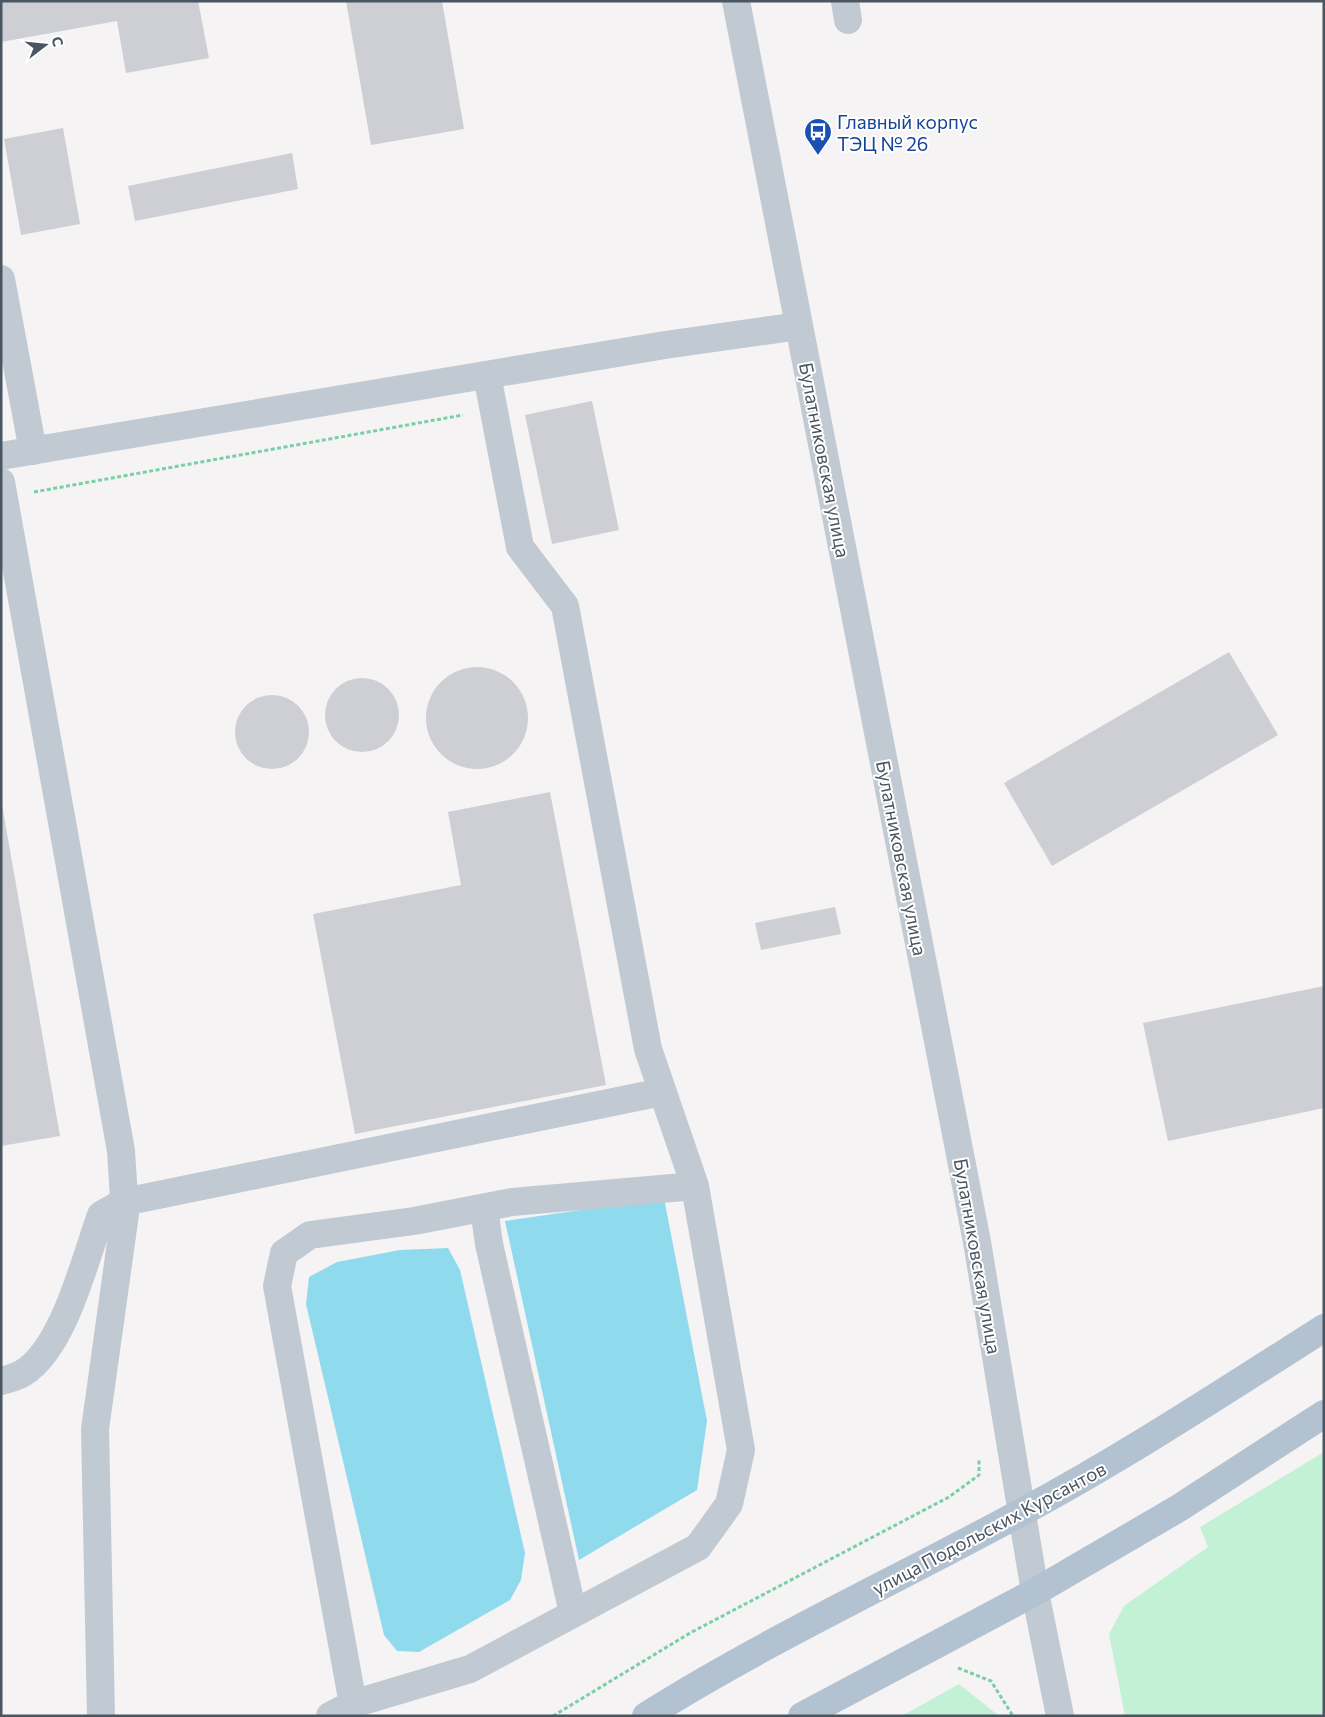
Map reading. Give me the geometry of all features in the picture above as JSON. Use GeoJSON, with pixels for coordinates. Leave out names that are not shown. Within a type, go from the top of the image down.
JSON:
{"type":"FeatureCollection","features":[{"type":"Feature","properties":{"kind":"main road","name":"улица Подольских Курсантов"},"geometry":{"type":"LineString","coordinates":[[646,1716],[700,1682],[1023,1512],[1142,1445],[1324,1328]]}},
{"type":"Feature","properties":{"kind":"main road"},"geometry":{"type":"LineString","coordinates":[[802,1716],[1035,1592],[1179,1508],[1324,1414]]}},
{"type":"Feature","properties":{"kind":"street","name":"Булатниковская улица"},"geometry":{"type":"LineString","coordinates":[[736,1],[977,1242],[1035,1592],[1060,1716]]}},
{"type":"Feature","properties":{"kind":"street"},"geometry":{"type":"LineString","coordinates":[[1,279],[33,450]]}},
{"type":"Feature","properties":{"kind":"street"},"geometry":{"type":"LineString","coordinates":[[1,456],[487,375],[799,326]]}},
{"type":"Feature","properties":{"kind":"street"},"geometry":{"type":"LineString","coordinates":[[487,375],[520,547],[565,606],[648,1049],[695,1186],[741,1450],[729,1504],[698,1547],[470,1669],[342,1710],[276,1286],[284,1253],[310,1235],[414,1221],[512,1202],[695,1186]]}},
{"type":"Feature","properties":{"kind":"street"},"geometry":{"type":"LineString","coordinates":[[3,490],[121,1151],[125,1214],[95,1429],[101,1716]]}},
{"type":"Feature","properties":{"kind":"street"},"geometry":{"type":"LineString","coordinates":[[1,1381],[24,1373],[51,1345],[64,1320],[101,1215],[124,1202],[662,1092]]}},
{"type":"Feature","properties":{"kind":"street"},"geometry":{"type":"LineString","coordinates":[[484,1208],[489,1244],[573,1613]]}},
{"type":"Feature","properties":{"kind":"path"},"geometry":{"type":"LineString","coordinates":[[3,490],[493,409]]}},
{"type":"Feature","properties":{"kind":"path"},"geometry":{"type":"LineString","coordinates":[[553,1716],[690,1633],[949,1497],[979,1475],[979,1457]]}},
{"type":"Feature","properties":{"kind":"path"},"geometry":{"type":"LineString","coordinates":[[952,1666],[991,1681],[1013,1716]]}},
{"type":"Feature","properties":{"kind":"green space"},"geometry":{"type":"Polygon","coordinates":[[[1324,1452],[1324,1716],[1125,1716],[1109,1634],[1124,1606],[1208,1547],[1200,1527],[1324,1452]]]}},
{"type":"Feature","properties":{"kind":"green space"},"geometry":{"type":"Polygon","coordinates":[[[959,1684],[999,1716],[902,1716],[959,1684]]]}},
{"type":"Feature","properties":{"kind":"water"},"geometry":{"type":"Polygon","coordinates":[[[664,1198],[707,1421],[697,1490],[579,1560],[505,1221],[664,1198]]]}},
{"type":"Feature","properties":{"kind":"water"},"geometry":{"type":"Polygon","coordinates":[[[448,1248],[460,1270],[525,1553],[521,1580],[510,1600],[419,1652],[397,1651],[384,1635],[306,1304],[309,1277],[337,1262],[400,1250],[448,1248]]]}},
{"type":"Feature","properties":{"kind":"building"},"geometry":{"type":"Polygon","coordinates":[[[1,1],[198,1],[209,58],[126,73],[117,21],[1,42],[1,1]]]}},
{"type":"Feature","properties":{"kind":"building"},"geometry":{"type":"Polygon","coordinates":[[[346,1],[442,1],[464,129],[371,145],[346,1]]]}},
{"type":"Feature","properties":{"kind":"building"},"geometry":{"type":"Polygon","coordinates":[[[63,128],[80,224],[21,235],[4,139],[63,128]]]}},
{"type":"Feature","properties":{"kind":"building"},"geometry":{"type":"Polygon","coordinates":[[[292,153],[298,189],[135,221],[128,186],[292,153]]]}},
{"type":"Feature","properties":{"kind":"building"},"geometry":{"type":"Polygon","coordinates":[[[592,401],[619,530],[552,544],[525,415],[592,401]]]}},
{"type":"Feature","properties":{"kind":"building"},"geometry":{"type":"Polygon","coordinates":[[[1229,652],[1278,735],[1052,866],[1004,783],[1229,652]]]}},
{"type":"Feature","properties":{"kind":"building"},"geometry":{"type":"Polygon","coordinates":[[[477,667],[497,670],[506,675],[520,689],[525,698],[528,718],[525,738],[520,747],[506,761],[497,766],[477,769],[457,766],[448,761],[434,747],[429,738],[426,718],[429,698],[434,689],[448,675],[457,670],[477,667]]]}},
{"type":"Feature","properties":{"kind":"building"},"geometry":{"type":"Polygon","coordinates":[[[362,678],[376,681],[388,689],[396,701],[399,715],[396,729],[388,741],[376,749],[362,752],[348,749],[336,741],[328,729],[325,715],[328,701],[336,689],[348,681],[362,678]]]}},
{"type":"Feature","properties":{"kind":"building"},"geometry":{"type":"Polygon","coordinates":[[[272,695],[286,698],[298,706],[306,718],[309,732],[306,746],[298,758],[286,766],[272,769],[258,766],[246,758],[238,746],[235,732],[238,718],[246,706],[258,698],[272,695]]]}},
{"type":"Feature","properties":{"kind":"building"},"geometry":{"type":"Polygon","coordinates":[[[550,792],[606,1085],[355,1134],[313,914],[461,885],[448,812],[550,792]]]}},
{"type":"Feature","properties":{"kind":"building"},"geometry":{"type":"Polygon","coordinates":[[[1,799],[60,1136],[1,1146],[1,799]]]}},
{"type":"Feature","properties":{"kind":"building"},"geometry":{"type":"Polygon","coordinates":[[[835,907],[841,934],[761,950],[755,923],[835,907]]]}},
{"type":"Feature","properties":{"kind":"building"},"geometry":{"type":"Polygon","coordinates":[[[1324,986],[1324,1108],[1168,1141],[1143,1023],[1324,986]]]}},
{"type":"Feature","properties":{"kind":"place","name":"Главный корпус ТЭЦ № 26"},"geometry":{"type":"Point","coordinates":[818,156]}}]}
